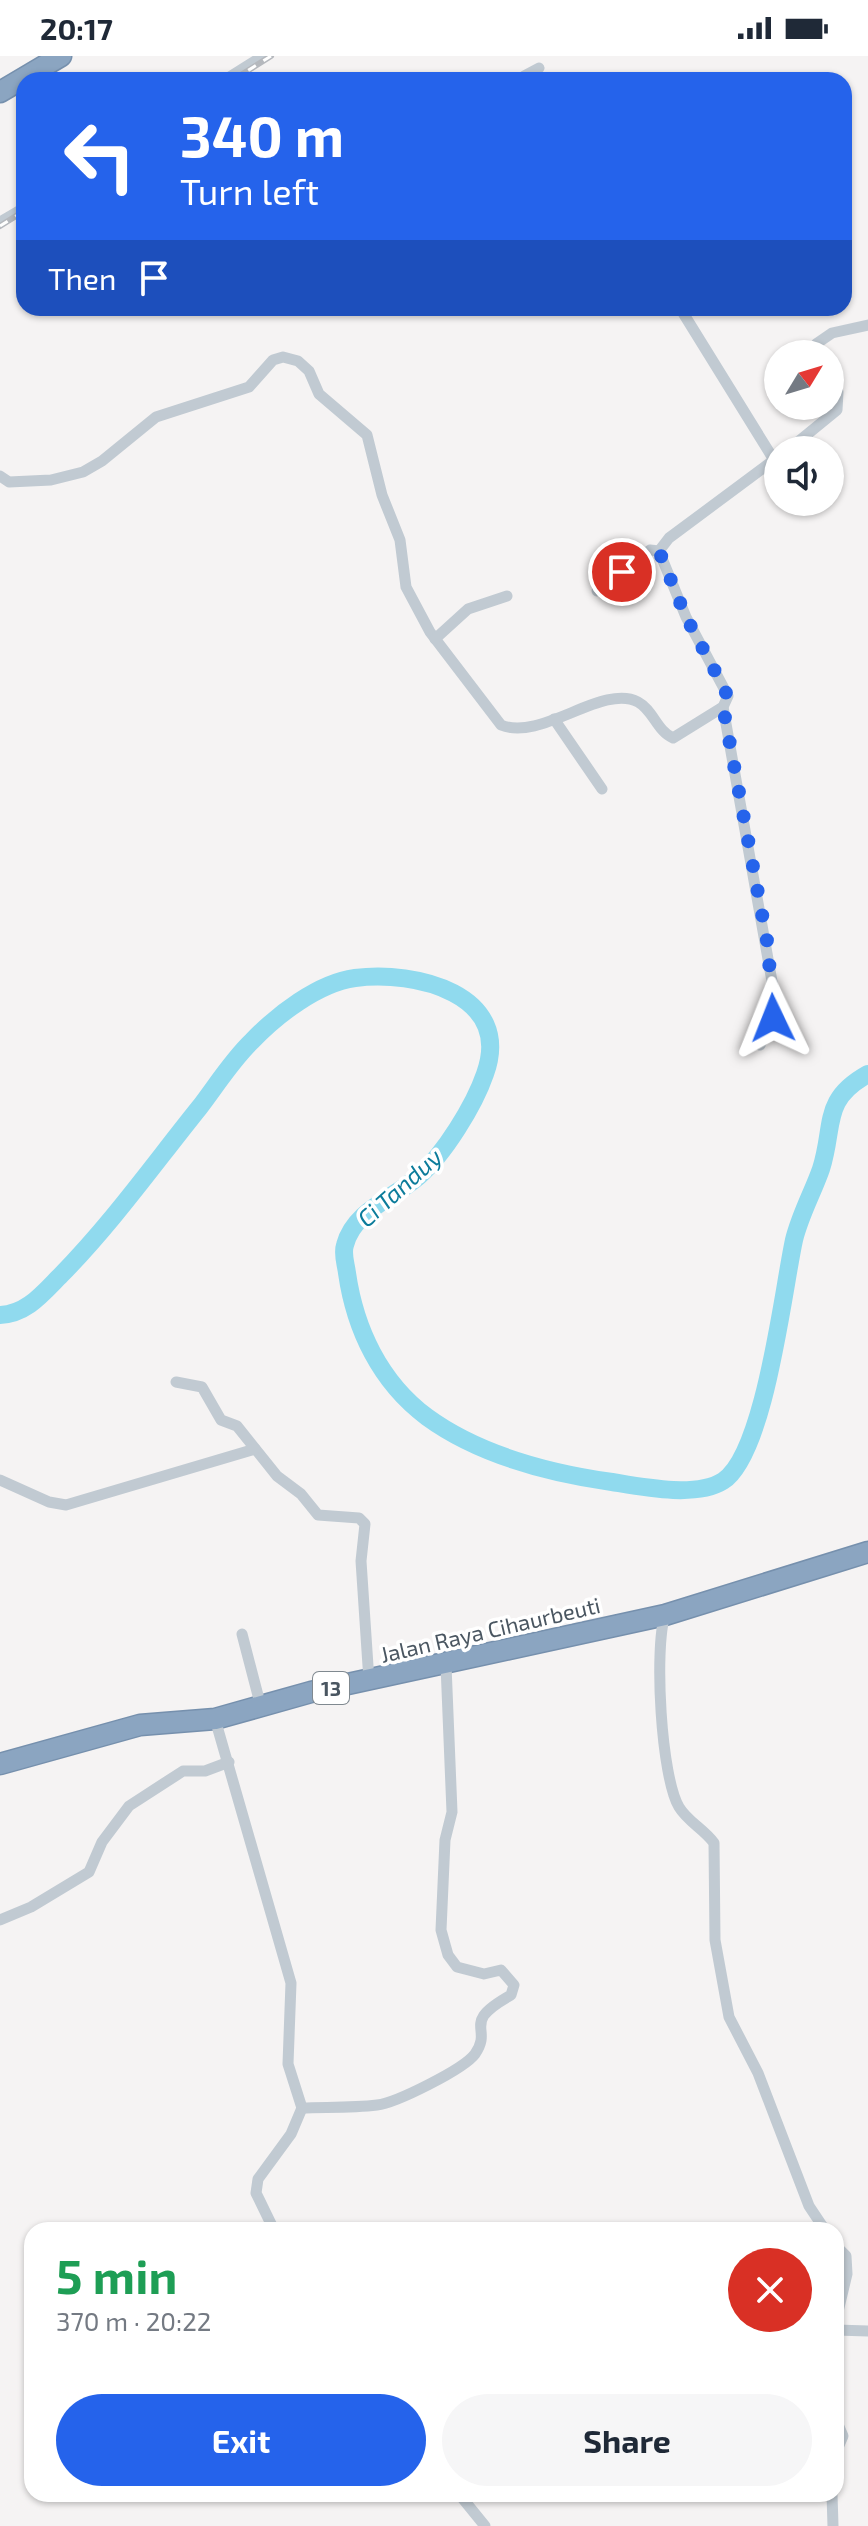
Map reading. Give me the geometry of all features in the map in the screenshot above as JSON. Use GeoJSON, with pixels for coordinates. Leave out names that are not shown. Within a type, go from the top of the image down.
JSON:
{"type":"FeatureCollection","features":[{"type":"Feature","properties":{"kind":"highway"},"geometry":{"type":"LineString","coordinates":[[34,72],[61,56]]}},
{"type":"Feature","properties":{"kind":"highway","name":"13"},"geometry":{"type":"LineString","coordinates":[[665,1615],[868,1552]]}},
{"type":"Feature","properties":{"kind":"highway","name":"Jalan Raya Cihaurbeuti"},"geometry":{"type":"LineString","coordinates":[[0,1764],[140,1725],[215,1719],[311,1692],[665,1615]]}},
{"type":"Feature","properties":{"kind":"street"},"geometry":{"type":"LineString","coordinates":[[238,72],[263,56]]}},
{"type":"Feature","properties":{"kind":"street"},"geometry":{"type":"LineString","coordinates":[[532,72],[539,68]]}},
{"type":"Feature","properties":{"kind":"street"},"geometry":{"type":"LineString","coordinates":[[685,316],[764,439]]}},
{"type":"Feature","properties":{"kind":"street"},"geometry":{"type":"LineString","coordinates":[[820,340],[825,335],[868,325]]}},
{"type":"Feature","properties":{"kind":"street"},"geometry":{"type":"LineString","coordinates":[[0,476],[9,482],[51,480],[83,472],[102,461],[156,417],[249,387],[273,360],[283,357],[298,361],[309,371],[319,394],[367,435],[382,495],[400,540],[403,579],[435,639],[501,725],[524,729],[597,704],[634,701],[673,738],[723,707]]}},
{"type":"Feature","properties":{"kind":"street"},"geometry":{"type":"LineString","coordinates":[[805,436],[825,420]]}},
{"type":"Feature","properties":{"kind":"street"},"geometry":{"type":"LineString","coordinates":[[659,551],[669,538],[764,467]]}},
{"type":"Feature","properties":{"kind":"street"},"geometry":{"type":"LineString","coordinates":[[597,591],[650,550],[659,551]]}},
{"type":"Feature","properties":{"kind":"street"},"geometry":{"type":"LineString","coordinates":[[659,551],[686,617],[726,692],[723,707],[773,987],[773,1018],[760,1045]]}},
{"type":"Feature","properties":{"kind":"street"},"geometry":{"type":"LineString","coordinates":[[435,639],[468,609],[507,596]]}},
{"type":"Feature","properties":{"kind":"street"},"geometry":{"type":"LineString","coordinates":[[554,719],[602,789]]}},
{"type":"Feature","properties":{"kind":"street"},"geometry":{"type":"LineString","coordinates":[[176,1382],[202,1387],[221,1420],[237,1426],[277,1476],[301,1494],[318,1515],[359,1518],[365,1524],[361,1561],[369,1681]]}},
{"type":"Feature","properties":{"kind":"street"},"geometry":{"type":"LineString","coordinates":[[0,1480],[49,1502],[66,1505],[255,1449]]}},
{"type":"Feature","properties":{"kind":"street"},"geometry":{"type":"LineString","coordinates":[[665,1615],[660,1672],[665,1752],[673,1795],[680,1809],[714,1843],[715,1940],[729,2017],[758,2073],[809,2206],[820,2222]]}},
{"type":"Feature","properties":{"kind":"street"},"geometry":{"type":"LineString","coordinates":[[242,1634],[261,1707]]}},
{"type":"Feature","properties":{"kind":"street"},"geometry":{"type":"LineString","coordinates":[[302,2108],[380,2105],[460,2068],[478,2050],[481,2017],[489,2007],[511,1995],[514,1985],[501,1970],[484,1974],[457,1967],[448,1955],[441,1930],[445,1840],[452,1812],[446,1665]]}},
{"type":"Feature","properties":{"kind":"street"},"geometry":{"type":"LineString","coordinates":[[215,1719],[291,1983],[288,2064],[302,2108],[291,2134],[258,2179],[256,2193],[270,2222]]}},
{"type":"Feature","properties":{"kind":"street"},"geometry":{"type":"LineString","coordinates":[[0,1920],[31,1907],[89,1872],[102,1842],[129,1806],[183,1771],[205,1771],[229,1762]]}},
{"type":"Feature","properties":{"kind":"street"},"geometry":{"type":"LineString","coordinates":[[844,2254],[847,2265],[844,2279]]}},
{"type":"Feature","properties":{"kind":"street"},"geometry":{"type":"LineString","coordinates":[[844,2330],[868,2331]]}},
{"type":"Feature","properties":{"kind":"street"},"geometry":{"type":"LineString","coordinates":[[466,2502],[485,2526]]}},
{"type":"Feature","properties":{"kind":"street"},"geometry":{"type":"LineString","coordinates":[[832,2502],[833,2526]]}},
{"type":"Feature","properties":{"kind":"waterway","name":"Ci Tanduy"},"geometry":{"type":"LineString","coordinates":[[0,1315],[26,1307],[80,1255],[238,1056],[286,1011],[327,986],[355,978],[405,978],[430,984],[453,993],[472,1006],[485,1024],[490,1047],[480,1087],[448,1142],[419,1176],[366,1214],[350,1233],[345,1245],[351,1294],[372,1353],[410,1403],[447,1430],[492,1452],[564,1473],[638,1486],[669,1490],[712,1486],[723,1481],[738,1465],[761,1406],[794,1240],[821,1169],[836,1104],[853,1084],[868,1074]]}},
{"type":"Feature","properties":{"kind":"railway"},"geometry":{"type":"LineString","coordinates":[[246,72],[271,56]]}},
{"type":"Feature","properties":{"kind":"railway"},"geometry":{"type":"LineString","coordinates":[[0,226],[16,216]]}},
{"type":"Feature","properties":{"kind":"route"},"geometry":{"type":"LineString","coordinates":[[622,572],[650,550],[659,551],[686,617],[728,696],[723,707],[768,946],[773,1018]]}}]}
